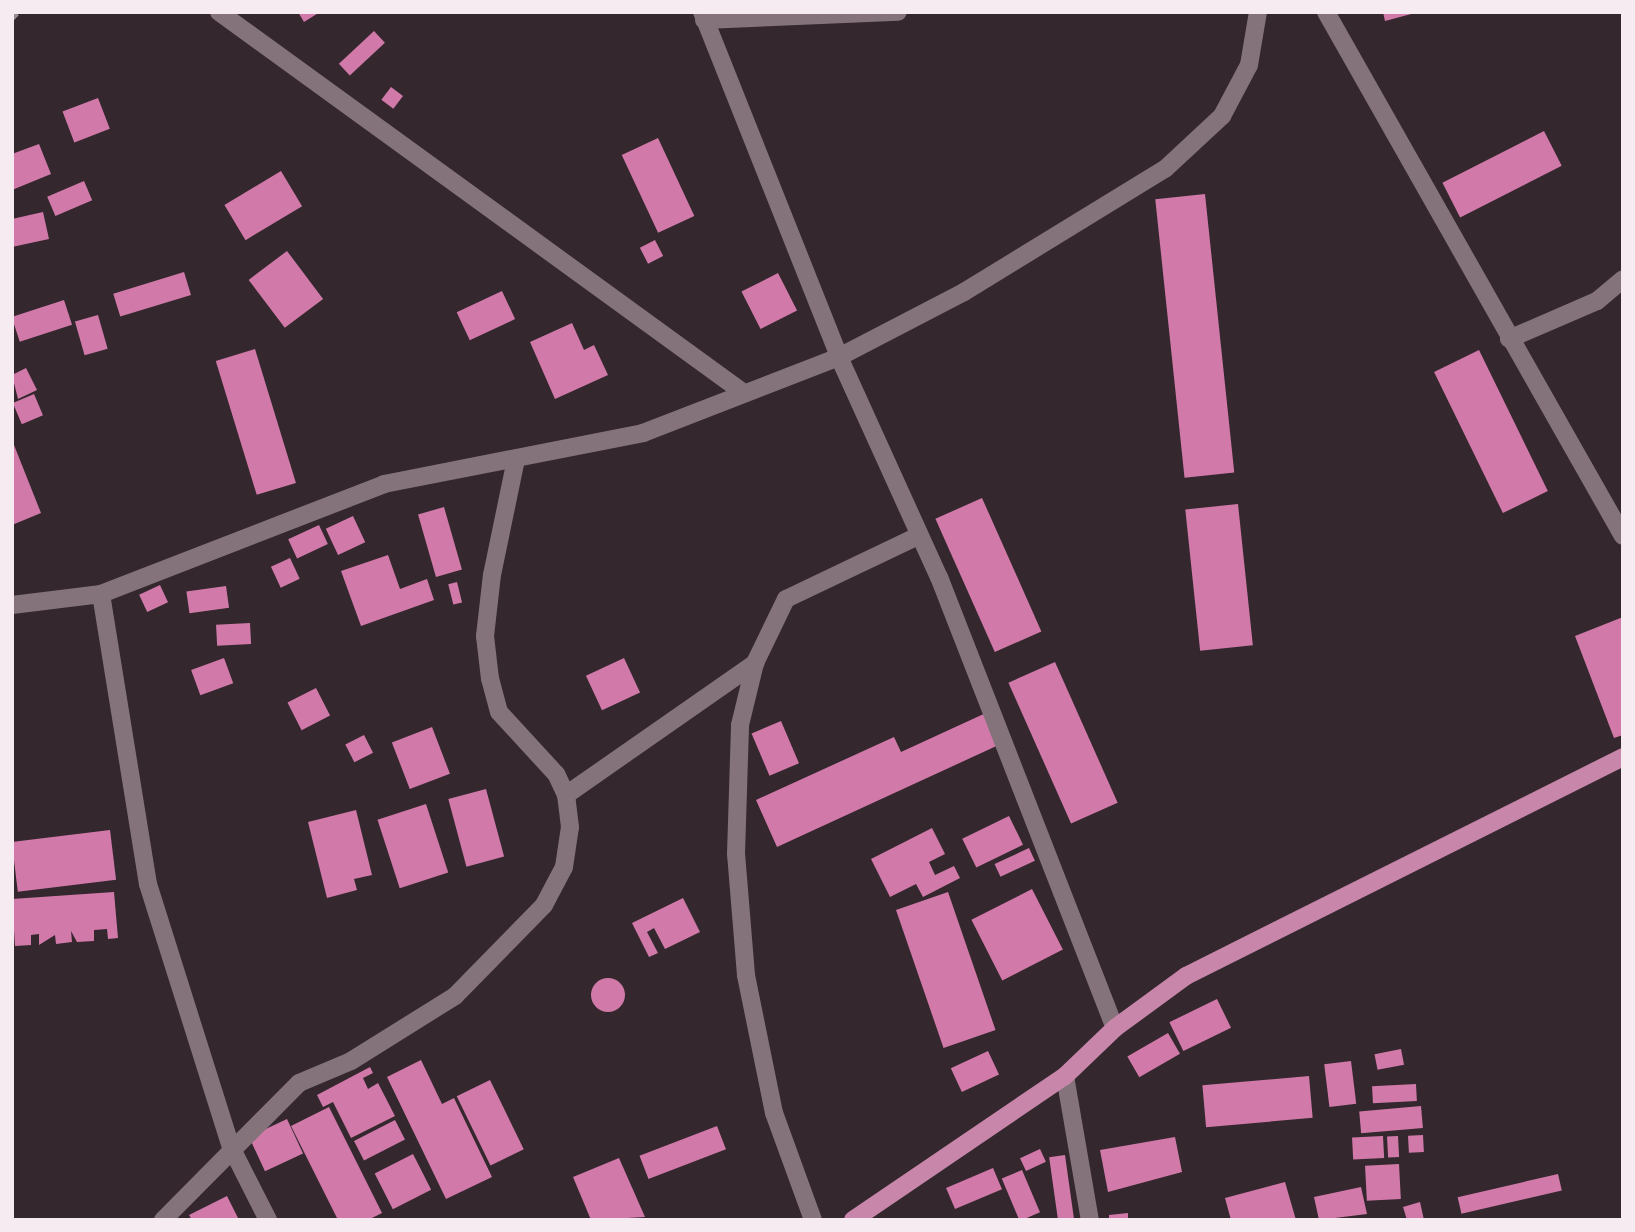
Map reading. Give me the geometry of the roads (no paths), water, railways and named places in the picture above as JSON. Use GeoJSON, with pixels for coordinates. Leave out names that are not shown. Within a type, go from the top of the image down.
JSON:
{"type":"FeatureCollection","features":[{"type":"Feature","properties":{"kind":"main road"},"geometry":{"type":"LineString","coordinates":[[853,1220],[1065,1076],[1115,1028],[1238,946],[1623,757]]}},
{"type":"Feature","properties":{"kind":"street"},"geometry":{"type":"LineString","coordinates":[[219,12],[744,393]]}},
{"type":"Feature","properties":{"kind":"street"},"geometry":{"type":"LineString","coordinates":[[898,12],[703,16],[839,357],[918,536],[1115,1028]]}},
{"type":"Feature","properties":{"kind":"street"},"geometry":{"type":"LineString","coordinates":[[12,605],[101,594],[384,484],[643,433],[839,357],[964,292],[1165,169],[1222,116],[1249,65],[1258,12]]}},
{"type":"Feature","properties":{"kind":"street"},"geometry":{"type":"LineString","coordinates":[[1326,12],[1623,536]]}},
{"type":"Feature","properties":{"kind":"street"},"geometry":{"type":"LineString","coordinates":[[1509,339],[1597,301],[1623,279]]}},
{"type":"Feature","properties":{"kind":"street"},"geometry":{"type":"LineString","coordinates":[[163,1220],[231,1147],[299,1083],[351,1061],[455,996],[544,905],[564,867],[570,827],[566,795],[556,774],[499,712],[490,679],[485,636],[492,575],[516,459]]}},
{"type":"Feature","properties":{"kind":"street"},"geometry":{"type":"LineString","coordinates":[[813,1220],[774,1112],[746,975],[736,853],[737,755],[755,663],[786,599],[918,536]]}},
{"type":"Feature","properties":{"kind":"street"},"geometry":{"type":"LineString","coordinates":[[101,594],[148,884],[231,1147],[268,1220]]}},
{"type":"Feature","properties":{"kind":"street"},"geometry":{"type":"LineString","coordinates":[[566,795],[755,663]]}},
{"type":"Feature","properties":{"kind":"street"},"geometry":{"type":"LineString","coordinates":[[1065,1076],[1090,1220]]}}]}
